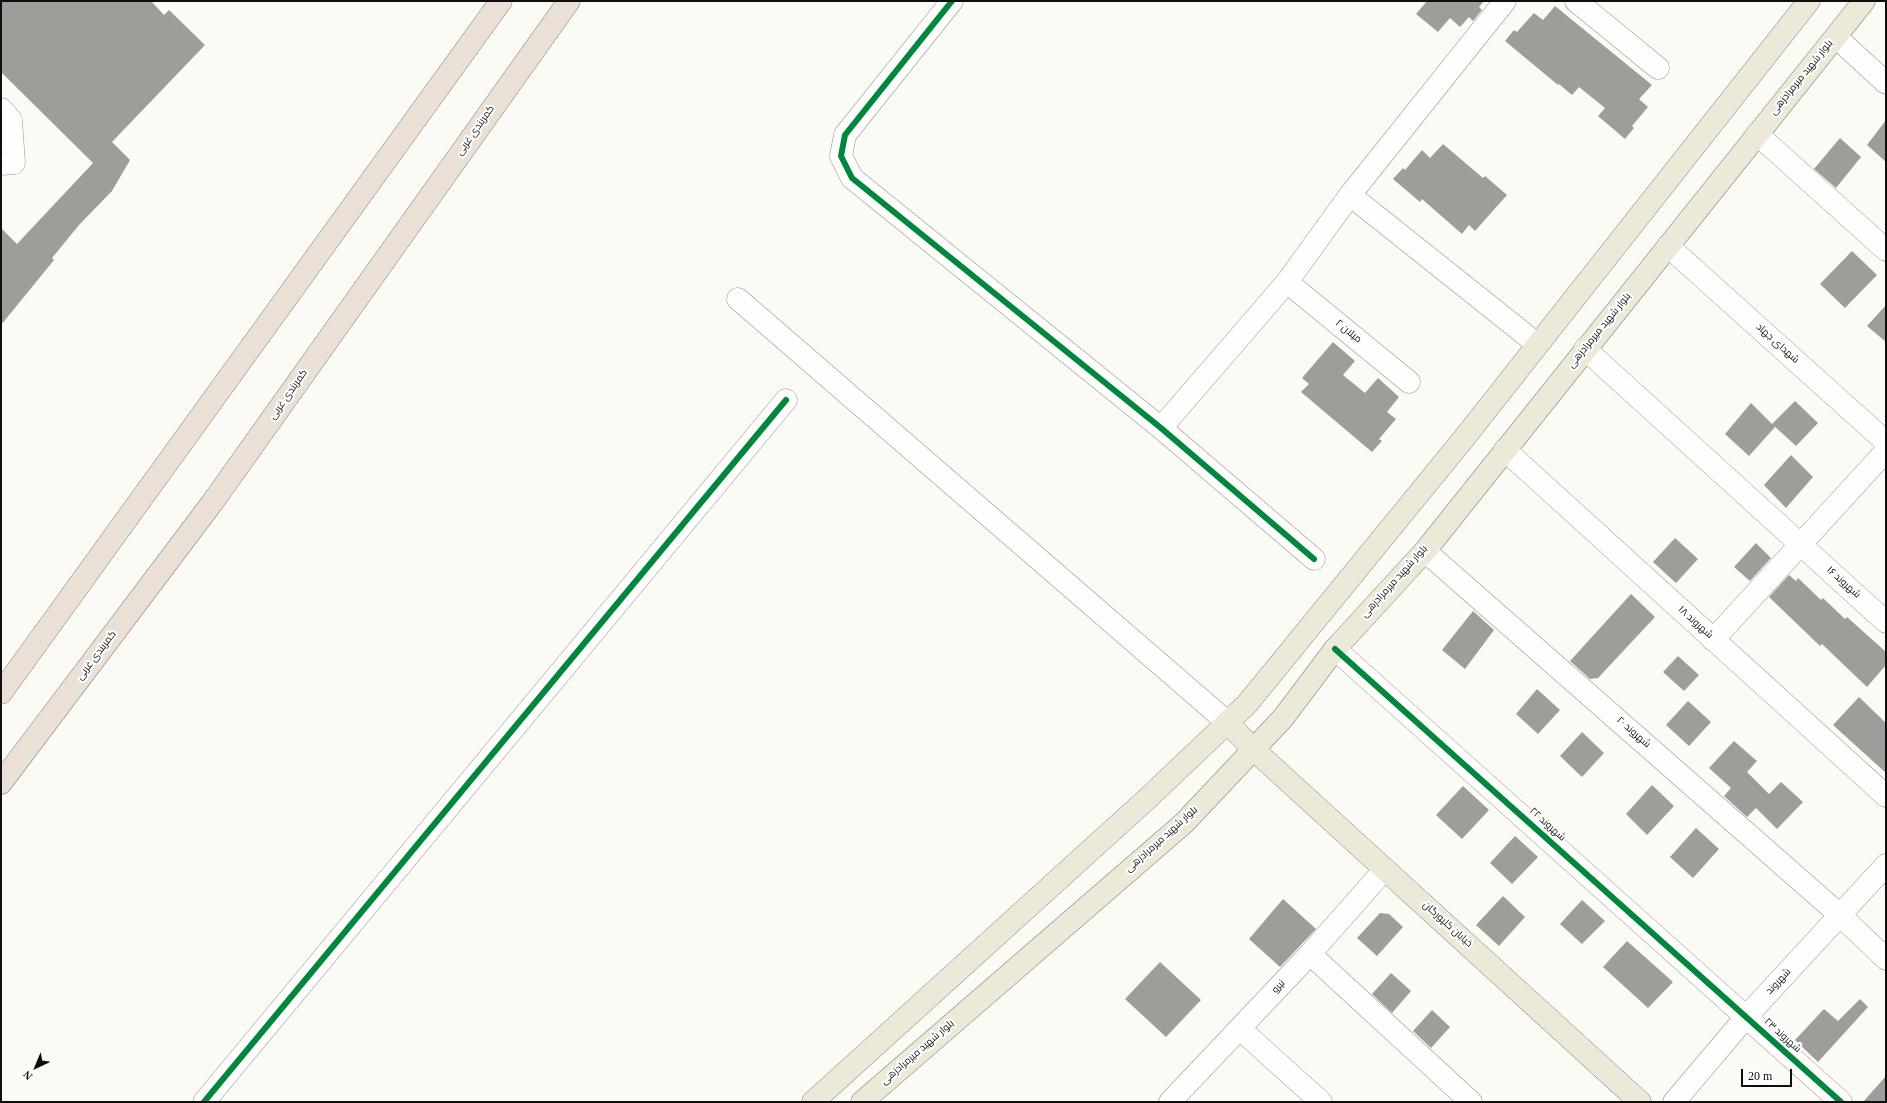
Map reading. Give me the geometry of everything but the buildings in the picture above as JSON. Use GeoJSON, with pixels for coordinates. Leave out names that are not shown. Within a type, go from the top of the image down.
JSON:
{"type":"FeatureCollection","features":[{"type":"Feature","properties":{"kind":"highway"},"geometry":{"type":"LineString","coordinates":[[1,693],[500,1]]}},
{"type":"Feature","properties":{"kind":"highway","name":"کمربندی غربی"},"geometry":{"type":"LineString","coordinates":[[1,783],[212,504],[569,1]]}},
{"type":"Feature","properties":{"kind":"main road"},"geometry":{"type":"LineString","coordinates":[[813,1102],[1148,798],[1247,704],[1465,437],[1809,1]]}},
{"type":"Feature","properties":{"kind":"main road","name":"بلوار شهید میرمرادزهی"},"geometry":{"type":"LineString","coordinates":[[862,1102],[1184,823],[1283,718],[1335,649],[1424,551],[1757,134],[1836,38],[1864,1]]}},
{"type":"Feature","properties":{"kind":"main road","name":"خیابان کلپورگان"},"geometry":{"type":"LineString","coordinates":[[1227,722],[1253,749],[1640,1102]]}},
{"type":"Feature","properties":{"kind":"street"},"geometry":{"type":"LineString","coordinates":[[952,1],[845,135],[841,156],[852,178],[1161,428],[1314,559]]}},
{"type":"Feature","properties":{"kind":"street"},"geometry":{"type":"LineString","coordinates":[[1161,428],[1287,282],[1350,195],[1504,1]]}},
{"type":"Feature","properties":{"kind":"street"},"geometry":{"type":"LineString","coordinates":[[1576,1],[1658,68]]}},
{"type":"Feature","properties":{"kind":"street"},"geometry":{"type":"LineString","coordinates":[[1836,38],[1886,83]]}},
{"type":"Feature","properties":{"kind":"street"},"geometry":{"type":"LineString","coordinates":[[1,110],[11,120],[14,163],[1,164]]}},
{"type":"Feature","properties":{"kind":"street"},"geometry":{"type":"LineString","coordinates":[[1757,134],[1886,250]]}},
{"type":"Feature","properties":{"kind":"street"},"geometry":{"type":"LineString","coordinates":[[1350,195],[1537,344]]}},
{"type":"Feature","properties":{"kind":"street","name":"شهدای جهاد"},"geometry":{"type":"LineString","coordinates":[[1668,246],[1886,442]]}},
{"type":"Feature","properties":{"kind":"street","name":"میلان ۲"},"geometry":{"type":"LineString","coordinates":[[1287,282],[1409,382]]}},
{"type":"Feature","properties":{"kind":"street"},"geometry":{"type":"LineString","coordinates":[[738,300],[1227,722]]}},
{"type":"Feature","properties":{"kind":"street","name":"شهروند ۱۶"},"geometry":{"type":"LineString","coordinates":[[1585,349],[1886,622]]}},
{"type":"Feature","properties":{"kind":"street"},"geometry":{"type":"LineString","coordinates":[[204,1102],[786,400]]}},
{"type":"Feature","properties":{"kind":"street","name":"شهروند ۱۸"},"geometry":{"type":"LineString","coordinates":[[1505,450],[1886,796]]}},
{"type":"Feature","properties":{"kind":"street"},"geometry":{"type":"LineString","coordinates":[[1713,640],[1886,451]]}},
{"type":"Feature","properties":{"kind":"street","name":"شهروند ۲۰"},"geometry":{"type":"LineString","coordinates":[[1424,551],[1841,916],[1886,959]]}},
{"type":"Feature","properties":{"kind":"street","name":"شهروند ۲۲"},"geometry":{"type":"LineString","coordinates":[[1335,649],[1746,1017]]}},
{"type":"Feature","properties":{"kind":"street","name":"شهروند"},"geometry":{"type":"LineString","coordinates":[[1674,1102],[1746,1017],[1841,916],[1886,864]]}},
{"type":"Feature","properties":{"kind":"street","name":"نیرو"},"geometry":{"type":"LineString","coordinates":[[1170,1102],[1310,954],[1385,869]]}},
{"type":"Feature","properties":{"kind":"street"},"geometry":{"type":"LineString","coordinates":[[1310,954],[1471,1102]]}},
{"type":"Feature","properties":{"kind":"street","name":"شهروند ۲۳"},"geometry":{"type":"LineString","coordinates":[[1746,1017],[1841,1102]]}},
{"type":"Feature","properties":{"kind":"street"},"geometry":{"type":"LineString","coordinates":[[1240,1028],[1320,1102]]}},
{"type":"Feature","properties":{"kind":"cycle path"},"geometry":{"type":"LineString","coordinates":[[952,1],[845,135],[841,156],[852,178],[1161,428],[1314,559]]}},
{"type":"Feature","properties":{"kind":"cycle path"},"geometry":{"type":"LineString","coordinates":[[204,1102],[786,400]]}},
{"type":"Feature","properties":{"kind":"cycle path"},"geometry":{"type":"LineString","coordinates":[[1335,649],[1841,1102]]}}]}
